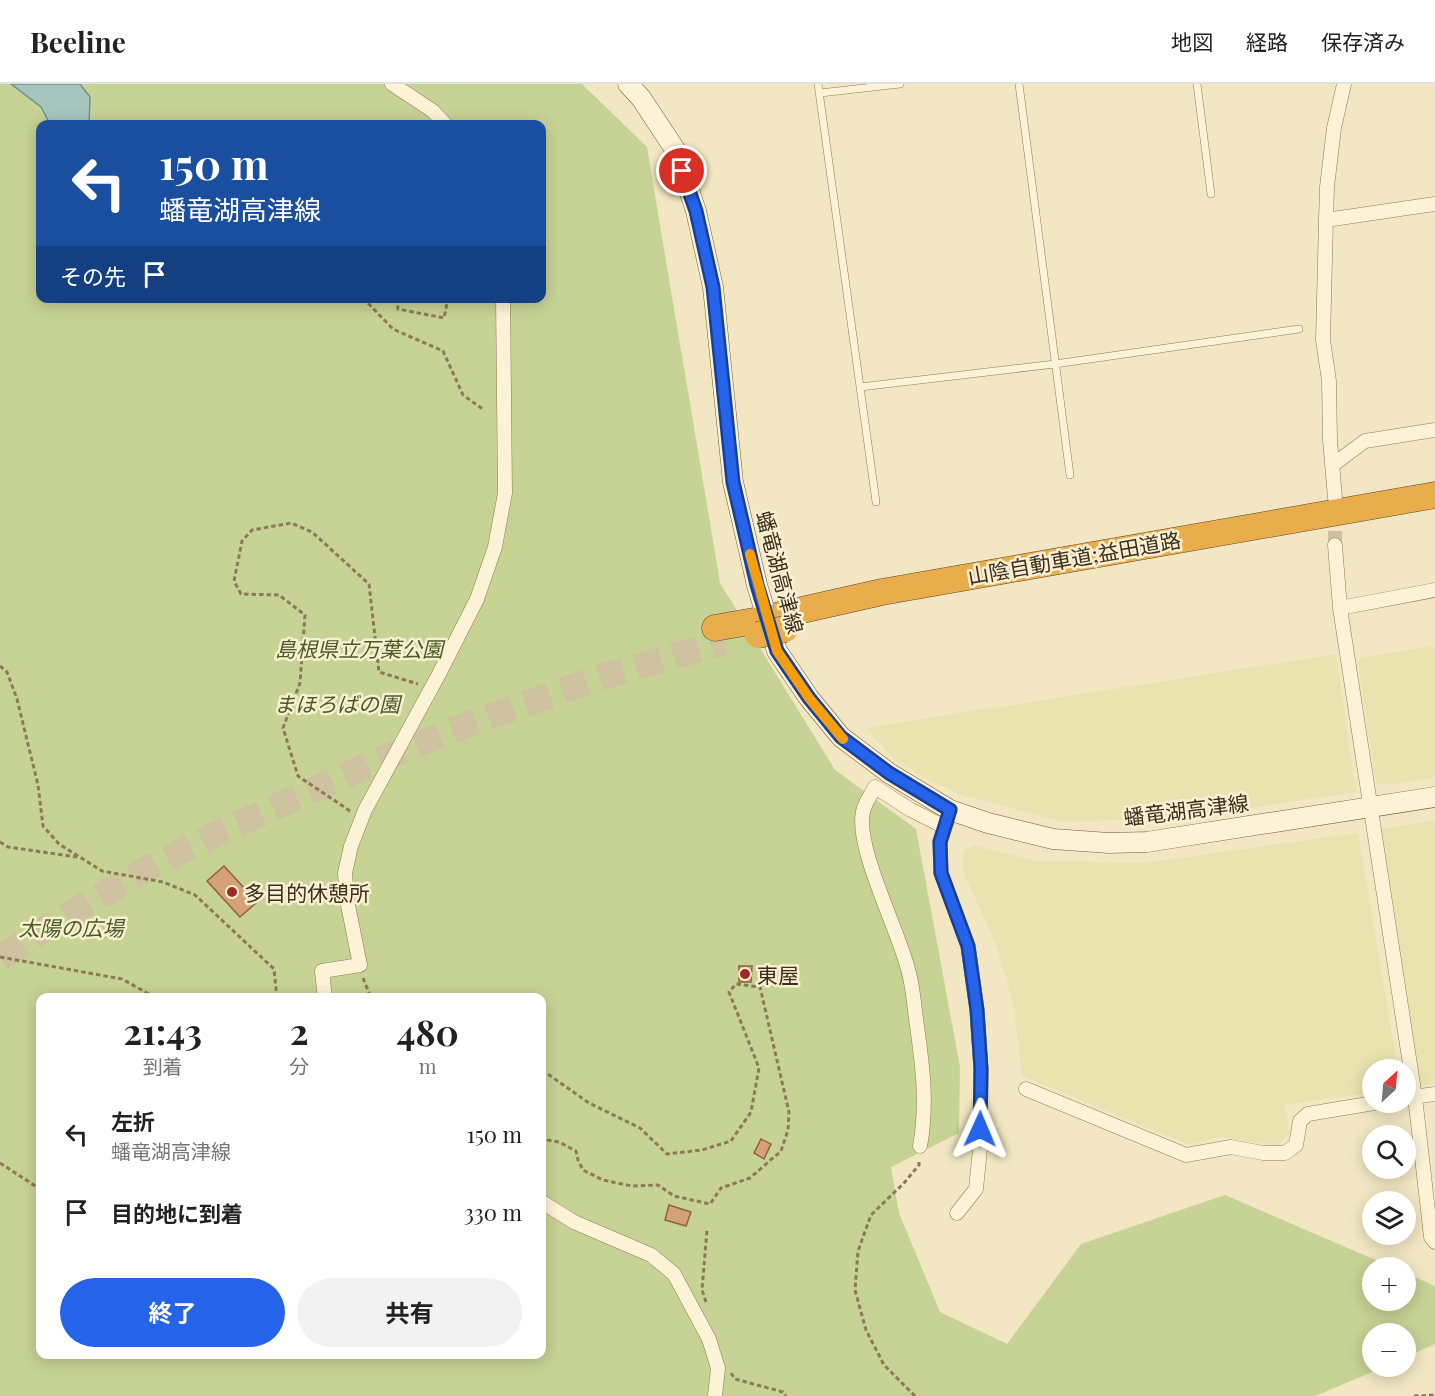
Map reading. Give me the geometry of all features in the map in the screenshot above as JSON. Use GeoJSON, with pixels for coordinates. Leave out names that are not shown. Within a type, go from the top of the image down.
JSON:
{"type":"FeatureCollection","features":[{"type":"Feature","properties":{"kind":"highway","name":"山陰自動車道;益田道路"},"geometry":{"type":"LineString","coordinates":[[782,622],[905,587],[1435,495]]}},
{"type":"Feature","properties":{"kind":"highway","name":"山陰自動車道;益田道路"},"geometry":{"type":"LineString","coordinates":[[719,635],[885,602],[1435,507]]}},
{"type":"Feature","properties":{"kind":"main road","name":"蟠竜湖高津線"},"geometry":{"type":"LineString","coordinates":[[628,84],[641,98],[676,151],[696,211],[713,287],[733,482],[757,585],[777,651],[809,698],[841,737],[948,818],[988,823],[1053,839],[1109,843],[1147,842],[1435,797]]}},
{"type":"Feature","properties":{"kind":"street"},"geometry":{"type":"LineString","coordinates":[[392,84],[433,111],[441,120]]}},
{"type":"Feature","properties":{"kind":"street"},"geometry":{"type":"LineString","coordinates":[[1335,498],[1334,464],[1330,440],[1329,381],[1323,340],[1327,188],[1334,128],[1344,84]]}},
{"type":"Feature","properties":{"kind":"street"},"geometry":{"type":"LineString","coordinates":[[1326,220],[1435,204]]}},
{"type":"Feature","properties":{"kind":"street"},"geometry":{"type":"LineString","coordinates":[[324,993],[322,971],[360,965],[347,900],[345,873],[351,846],[365,810],[477,599],[495,547],[505,493],[503,303]]}},
{"type":"Feature","properties":{"kind":"street"},"geometry":{"type":"LineString","coordinates":[[1334,464],[1365,441],[1435,430]]}},
{"type":"Feature","properties":{"kind":"street"},"geometry":{"type":"LineString","coordinates":[[1335,545],[1340,608],[1371,807],[1405,1059]]}},
{"type":"Feature","properties":{"kind":"street"},"geometry":{"type":"LineString","coordinates":[[1340,608],[1435,590]]}},
{"type":"Feature","properties":{"kind":"street"},"geometry":{"type":"LineString","coordinates":[[920,1146],[924,1083],[910,974],[902,946],[867,853],[862,828],[863,811],[875,788],[910,810],[948,818],[940,842],[941,873],[968,946],[977,1010],[981,1069],[980,1149],[976,1189],[957,1214]]}},
{"type":"Feature","properties":{"kind":"street"},"geometry":{"type":"LineString","coordinates":[[1026,1089],[1186,1155],[1231,1147],[1263,1153],[1285,1153],[1296,1145],[1300,1121],[1308,1113],[1362,1105]]}},
{"type":"Feature","properties":{"kind":"street"},"geometry":{"type":"LineString","coordinates":[[1416,1097],[1435,1094]]}},
{"type":"Feature","properties":{"kind":"street"},"geometry":{"type":"LineString","coordinates":[[1412,1113],[1431,1237],[1435,1242]]}},
{"type":"Feature","properties":{"kind":"street"},"geometry":{"type":"LineString","coordinates":[[546,1204],[574,1222],[651,1255],[674,1274],[709,1339],[718,1368],[715,1396]]}},
{"type":"Feature","properties":{"kind":"lane"},"geometry":{"type":"LineString","coordinates":[[818,84],[876,502]]}},
{"type":"Feature","properties":{"kind":"lane"},"geometry":{"type":"LineString","coordinates":[[820,93],[900,84]]}},
{"type":"Feature","properties":{"kind":"lane"},"geometry":{"type":"LineString","coordinates":[[1019,84],[1070,475]]}},
{"type":"Feature","properties":{"kind":"lane"},"geometry":{"type":"LineString","coordinates":[[1197,84],[1212,194]]}},
{"type":"Feature","properties":{"kind":"lane"},"geometry":{"type":"LineString","coordinates":[[860,387],[1055,364],[1299,329]]}},
{"type":"Feature","properties":{"kind":"path"},"geometry":{"type":"LineString","coordinates":[[368,303],[393,329],[443,351],[463,395],[484,410]]}},
{"type":"Feature","properties":{"kind":"path"},"geometry":{"type":"LineString","coordinates":[[397,303],[398,309],[444,318],[447,303]]}},
{"type":"Feature","properties":{"kind":"path"},"geometry":{"type":"LineString","coordinates":[[350,811],[298,776],[282,728],[300,683],[305,615],[279,595],[241,594],[234,580],[242,541],[252,530],[291,523],[312,532],[369,584],[379,672],[421,685]]}},
{"type":"Feature","properties":{"kind":"path"},"geometry":{"type":"LineString","coordinates":[[0,666],[6,672],[17,699],[38,785],[43,826],[59,844],[102,871],[163,882],[195,895],[274,969],[276,993]]}},
{"type":"Feature","properties":{"kind":"path"},"geometry":{"type":"LineString","coordinates":[[0,842],[8,847],[81,858]]}},
{"type":"Feature","properties":{"kind":"path"},"geometry":{"type":"LineString","coordinates":[[0,957],[122,979],[147,993]]}},
{"type":"Feature","properties":{"kind":"path"},"geometry":{"type":"LineString","coordinates":[[360,965],[368,993]]}},
{"type":"Feature","properties":{"kind":"path"},"geometry":{"type":"LineString","coordinates":[[546,1073],[589,1103],[640,1128],[667,1154],[702,1150],[731,1141],[751,1112],[759,1068],[729,992],[736,984],[760,987],[789,1112],[788,1130],[781,1151],[750,1178],[721,1188],[710,1203],[675,1196],[657,1185],[632,1186],[603,1180],[583,1170],[576,1151],[559,1142],[546,1140]]}},
{"type":"Feature","properties":{"kind":"path"},"geometry":{"type":"LineString","coordinates":[[915,1396],[884,1365],[866,1330],[855,1290],[858,1251],[871,1215],[919,1165],[920,1146]]}},
{"type":"Feature","properties":{"kind":"path"},"geometry":{"type":"LineString","coordinates":[[0,1163],[36,1186]]}},
{"type":"Feature","properties":{"kind":"path"},"geometry":{"type":"LineString","coordinates":[[707,1230],[702,1290],[710,1312]]}},
{"type":"Feature","properties":{"kind":"path"},"geometry":{"type":"LineString","coordinates":[[728,1368],[735,1379],[783,1392],[786,1396]]}},
{"type":"Feature","properties":{"kind":"path"},"geometry":{"type":"LineString","coordinates":[[1414,1396],[1435,1395]]}},
{"type":"Feature","properties":{"kind":"shaded area"},"geometry":{"type":"Polygon","coordinates":[[[1435,646],[1435,777],[1387,785],[1376,783],[1358,663],[1361,658],[1435,646]]]}},
{"type":"Feature","properties":{"kind":"shaded area"},"geometry":{"type":"Polygon","coordinates":[[[1336,654],[1356,792],[1230,811],[1064,822],[962,795],[928,780],[895,760],[866,728],[1336,654]]]}},
{"type":"Feature","properties":{"kind":"shaded area"},"geometry":{"type":"Polygon","coordinates":[[[1435,820],[1435,1084],[1424,1085],[1419,1076],[1381,829],[1435,820]]]}},
{"type":"Feature","properties":{"kind":"shaded area"},"geometry":{"type":"Polygon","coordinates":[[[1358,833],[1396,1059],[1362,1059],[1362,1093],[1285,1105],[1289,1134],[1277,1146],[1223,1137],[1187,1144],[1022,1076],[1014,1008],[997,947],[966,878],[962,862],[965,850],[973,845],[1036,861],[1144,863],[1358,833]]]}},
{"type":"Feature","properties":{"kind":"green space","name":"島根県立万葉公園"},"geometry":{"type":"Polygon","coordinates":[[[0,84],[582,84],[647,147],[720,583],[835,770],[916,829],[960,1067],[959,1133],[891,1167],[899,1213],[940,1312],[1007,1344],[1081,1244],[1225,1195],[1369,1257],[1362,1257],[1362,1311],[1416,1311],[1416,1277],[1435,1286],[1435,1344],[1416,1353],[1416,1323],[1362,1323],[1362,1376],[1315,1396],[0,1396],[0,84]]]}},
{"type":"Feature","properties":{"kind":"water"},"geometry":{"type":"Polygon","coordinates":[[[11,84],[80,84],[90,97],[89,120],[48,120],[41,107],[11,84]]]}},
{"type":"Feature","properties":{"kind":"building","name":"多目的休憩所"},"geometry":{"type":"Polygon","coordinates":[[[224,866],[257,902],[240,917],[207,881],[224,866]]]}},
{"type":"Feature","properties":{"kind":"building","name":"東屋"},"geometry":{"type":"Polygon","coordinates":[[[739,966],[752,966],[751,982],[739,982],[739,966]]]}},
{"type":"Feature","properties":{"kind":"building"},"geometry":{"type":"Polygon","coordinates":[[[761,1139],[771,1144],[764,1159],[754,1153],[761,1139]]]}},
{"type":"Feature","properties":{"kind":"building"},"geometry":{"type":"Polygon","coordinates":[[[669,1205],[691,1212],[686,1226],[665,1220],[669,1205]]]}},
{"type":"Feature","properties":{"kind":"tunnel"},"geometry":{"type":"LineString","coordinates":[[1335,508],[1335,545]]}},
{"type":"Feature","properties":{"kind":"tunnel"},"geometry":{"type":"LineString","coordinates":[[0,958],[142,871],[214,835],[386,757],[480,720],[601,677],[724,642]]}},
{"type":"Feature","properties":{"kind":"slow traffic"},"geometry":{"type":"LineString","coordinates":[[750,554],[777,651],[809,698],[843,739]]}},
{"type":"Feature","properties":{"kind":"place","name":"多目的休憩所"},"geometry":{"type":"Point","coordinates":[232,892]}},
{"type":"Feature","properties":{"kind":"place","name":"東屋"},"geometry":{"type":"Point","coordinates":[745,974]}},
{"type":"Feature","properties":{"kind":"route"},"geometry":{"type":"LineString","coordinates":[[682,171],[696,211],[713,287],[733,482],[757,585],[777,651],[809,698],[841,737],[889,773],[950,810],[940,842],[941,873],[968,946],[977,1010],[981,1069],[980,1129]]}},
{"type":"Feature","properties":{"kind":"park label","name":"まほろばの園"},"geometry":{"type":"Point","coordinates":[337,703]}},
{"type":"Feature","properties":{"kind":"park label","name":"太陽の広場"},"geometry":{"type":"Point","coordinates":[71,927]}}]}
